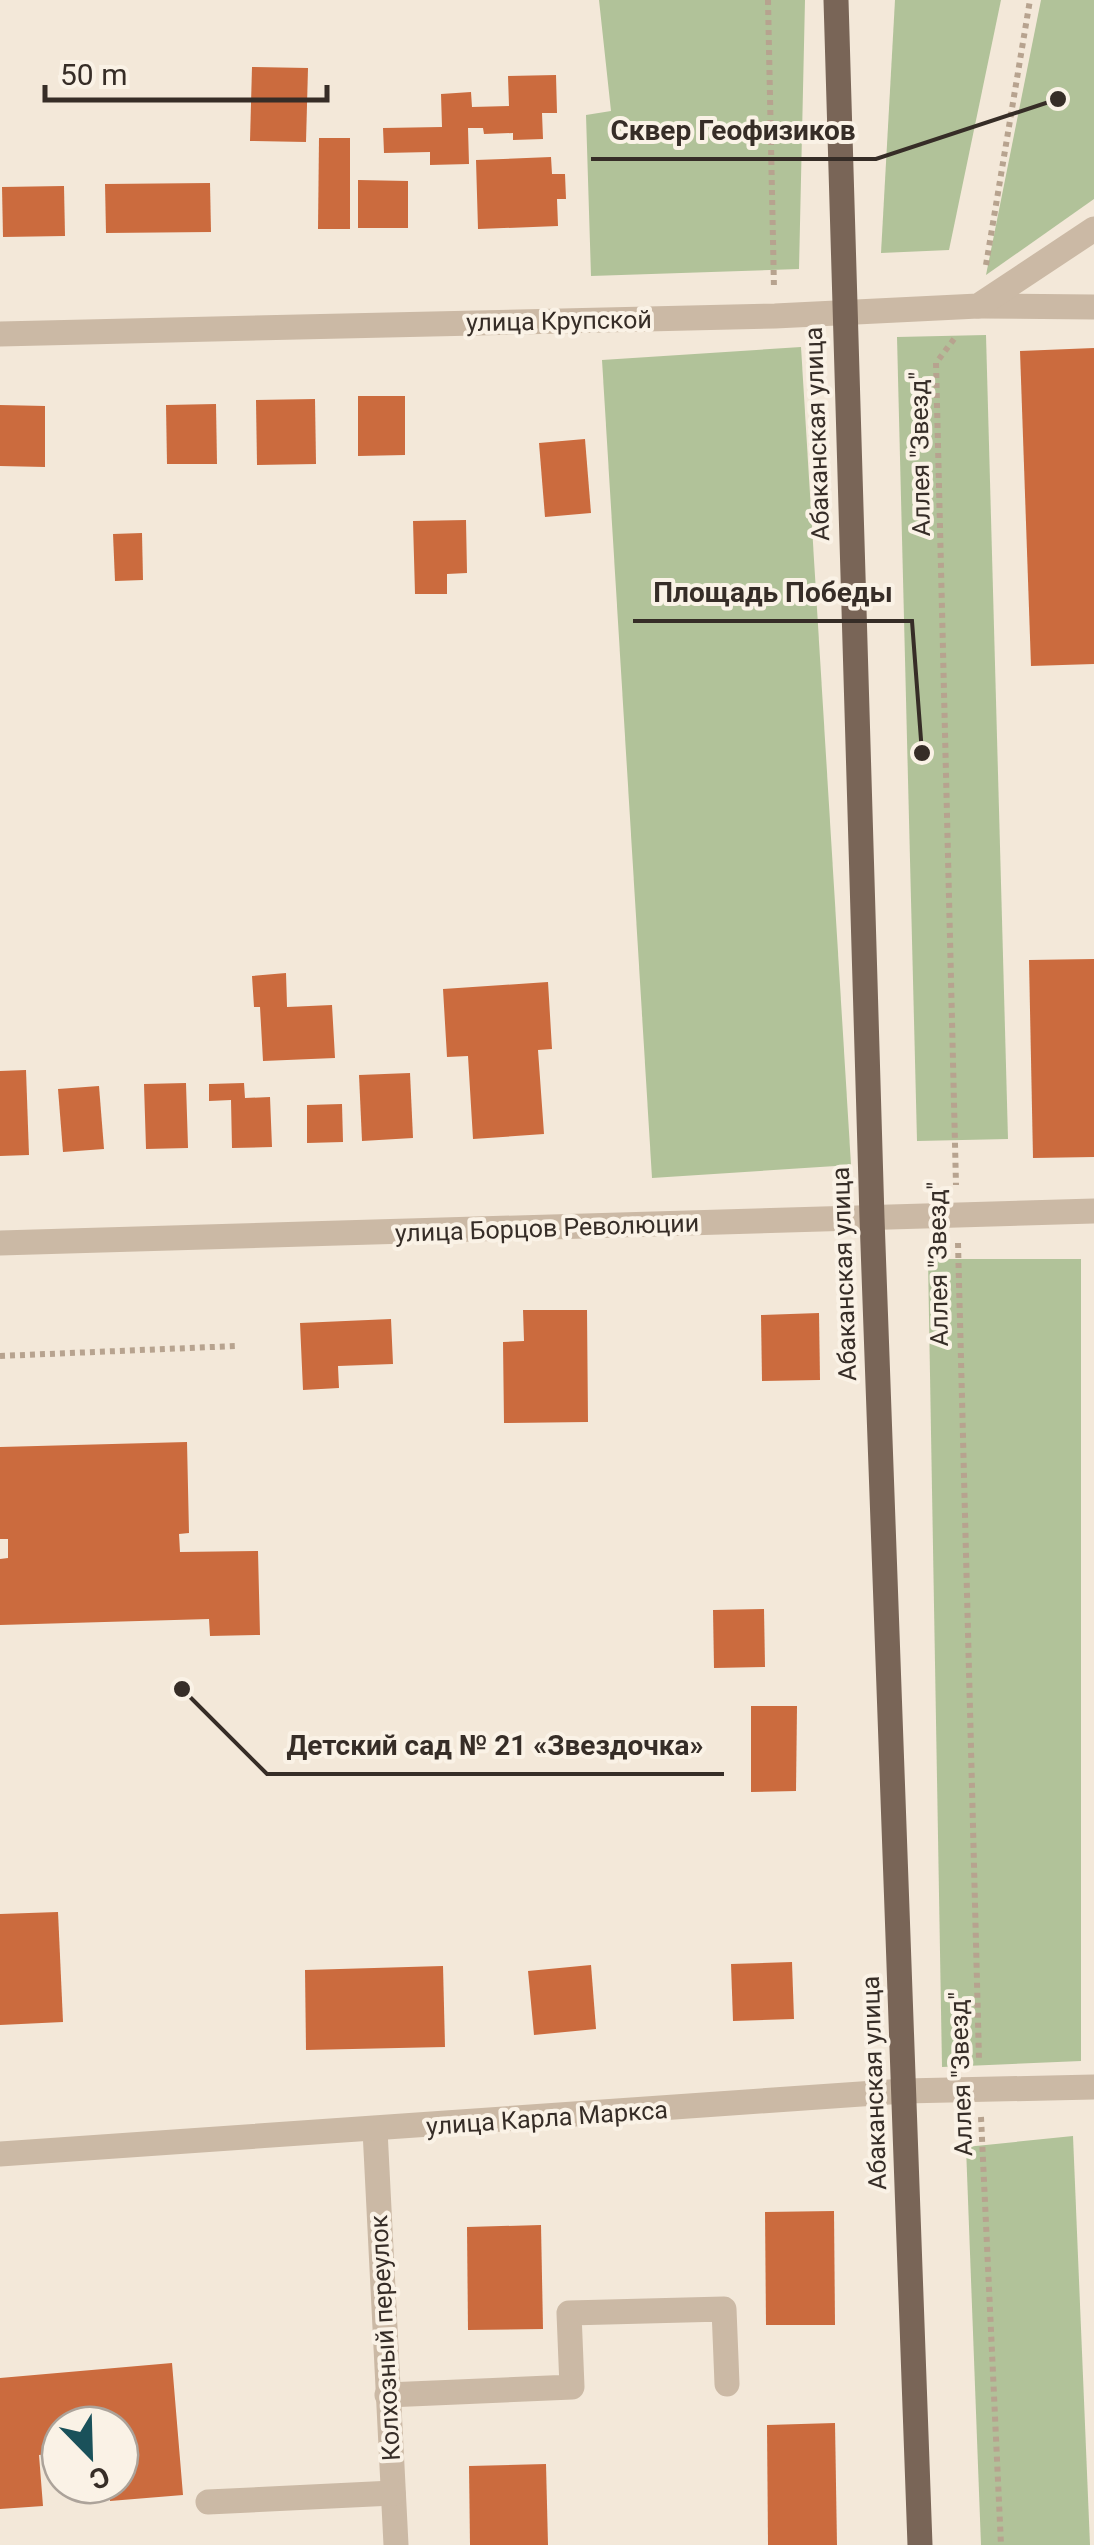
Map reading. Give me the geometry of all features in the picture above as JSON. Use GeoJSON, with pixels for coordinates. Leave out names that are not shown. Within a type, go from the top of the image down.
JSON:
{"type":"FeatureCollection","features":[{"type":"Feature","properties":{"kind":"main road","name":"Абаканская улица"},"geometry":{"type":"LineString","coordinates":[[836,0],[872,1218],[920,2545]]}},
{"type":"Feature","properties":{"kind":"street"},"geometry":{"type":"LineString","coordinates":[[978,306],[1094,228]]}},
{"type":"Feature","properties":{"kind":"street","name":"улица Крупской"},"geometry":{"type":"LineString","coordinates":[[0,334],[775,316],[978,306],[1094,307]]}},
{"type":"Feature","properties":{"kind":"street","name":"улица Борцов Революции"},"geometry":{"type":"LineString","coordinates":[[0,1243],[1094,1211]]}},
{"type":"Feature","properties":{"kind":"street","name":"улица Карла Маркса"},"geometry":{"type":"LineString","coordinates":[[0,2154],[904,2091],[1094,2087]]}},
{"type":"Feature","properties":{"kind":"street","name":"Колхозный переулок"},"geometry":{"type":"LineString","coordinates":[[375,2130],[396,2545]]}},
{"type":"Feature","properties":{"kind":"street"},"geometry":{"type":"LineString","coordinates":[[387,2395],[572,2388],[569,2313],[724,2309],[727,2384]]}},
{"type":"Feature","properties":{"kind":"street"},"geometry":{"type":"LineString","coordinates":[[208,2502],[393,2493]]}},
{"type":"Feature","properties":{"kind":"path"},"geometry":{"type":"LineString","coordinates":[[768,0],[775,316]]}},
{"type":"Feature","properties":{"kind":"path","name":"Аллея \"Звезд\""},"geometry":{"type":"LineString","coordinates":[[1001,2545],[980,2091],[936,364],[978,306],[1030,0]]}},
{"type":"Feature","properties":{"kind":"path"},"geometry":{"type":"LineString","coordinates":[[0,1356],[236,1346]]}},
{"type":"Feature","properties":{"kind":"green space"},"geometry":{"type":"Polygon","coordinates":[[[599,0],[805,0],[799,269],[591,276],[586,115],[611,111],[599,0]]]}},
{"type":"Feature","properties":{"kind":"green space"},"geometry":{"type":"Polygon","coordinates":[[[895,0],[1001,0],[949,250],[881,253],[895,0]]]}},
{"type":"Feature","properties":{"kind":"green space"},"geometry":{"type":"Polygon","coordinates":[[[1041,0],[1094,0],[1094,199],[986,275],[1041,0]]]}},
{"type":"Feature","properties":{"kind":"green space"},"geometry":{"type":"Polygon","coordinates":[[[986,335],[1008,1139],[917,1141],[897,337],[986,335]]]}},
{"type":"Feature","properties":{"kind":"green space"},"geometry":{"type":"Polygon","coordinates":[[[801,347],[851,1165],[652,1178],[602,360],[801,347]]]}},
{"type":"Feature","properties":{"kind":"green space"},"geometry":{"type":"Polygon","coordinates":[[[928,1259],[1081,1259],[1081,2061],[942,2067],[928,1259]]]}},
{"type":"Feature","properties":{"kind":"green space"},"geometry":{"type":"Polygon","coordinates":[[[1073,2136],[1090,2545],[981,2545],[966,2147],[1073,2136]]]}},
{"type":"Feature","properties":{"kind":"building"},"geometry":{"type":"Polygon","coordinates":[[[252,67],[308,68],[306,142],[250,141],[252,67]]]}},
{"type":"Feature","properties":{"kind":"building"},"geometry":{"type":"Polygon","coordinates":[[[556,75],[557,113],[542,113],[543,139],[513,140],[513,133],[484,134],[483,128],[468,128],[469,164],[430,165],[430,152],[384,153],[383,128],[442,127],[441,94],[471,92],[472,107],[509,106],[508,76],[556,75]]]}},
{"type":"Feature","properties":{"kind":"building"},"geometry":{"type":"Polygon","coordinates":[[[319,138],[350,138],[350,229],[318,229],[319,138]]]}},
{"type":"Feature","properties":{"kind":"building"},"geometry":{"type":"Polygon","coordinates":[[[551,157],[552,174],[565,174],[566,199],[557,199],[558,226],[478,229],[476,160],[551,157]]]}},
{"type":"Feature","properties":{"kind":"building"},"geometry":{"type":"Polygon","coordinates":[[[358,180],[408,181],[408,228],[358,228],[358,180]]]}},
{"type":"Feature","properties":{"kind":"building"},"geometry":{"type":"Polygon","coordinates":[[[210,183],[211,232],[106,233],[105,184],[210,183]]]}},
{"type":"Feature","properties":{"kind":"building"},"geometry":{"type":"Polygon","coordinates":[[[64,186],[65,236],[3,237],[2,187],[64,186]]]}},
{"type":"Feature","properties":{"kind":"building"},"geometry":{"type":"Polygon","coordinates":[[[1094,348],[1094,664],[1031,666],[1020,351],[1094,348]]]}},
{"type":"Feature","properties":{"kind":"building"},"geometry":{"type":"Polygon","coordinates":[[[358,396],[405,396],[405,455],[358,456],[358,396]]]}},
{"type":"Feature","properties":{"kind":"building"},"geometry":{"type":"Polygon","coordinates":[[[315,399],[316,464],[257,465],[256,400],[315,399]]]}},
{"type":"Feature","properties":{"kind":"building"},"geometry":{"type":"Polygon","coordinates":[[[216,404],[217,464],[167,464],[166,405],[216,404]]]}},
{"type":"Feature","properties":{"kind":"building"},"geometry":{"type":"Polygon","coordinates":[[[0,405],[45,406],[45,467],[0,466],[0,405]]]}},
{"type":"Feature","properties":{"kind":"building"},"geometry":{"type":"Polygon","coordinates":[[[585,439],[591,513],[545,517],[539,443],[585,439]]]}},
{"type":"Feature","properties":{"kind":"building"},"geometry":{"type":"Polygon","coordinates":[[[466,520],[467,573],[447,574],[447,594],[415,594],[413,521],[466,520]]]}},
{"type":"Feature","properties":{"kind":"building"},"geometry":{"type":"Polygon","coordinates":[[[142,533],[143,580],[115,581],[113,534],[142,533]]]}},
{"type":"Feature","properties":{"kind":"building"},"geometry":{"type":"Polygon","coordinates":[[[1094,959],[1094,1157],[1033,1158],[1029,960],[1094,959]]]}},
{"type":"Feature","properties":{"kind":"building"},"geometry":{"type":"Polygon","coordinates":[[[286,973],[287,1007],[332,1005],[335,1058],[263,1061],[260,1007],[254,1007],[252,976],[286,973]]]}},
{"type":"Feature","properties":{"kind":"building"},"geometry":{"type":"Polygon","coordinates":[[[548,982],[552,1049],[538,1050],[544,1134],[473,1139],[468,1056],[447,1057],[443,989],[548,982]]]}},
{"type":"Feature","properties":{"kind":"building"},"geometry":{"type":"Polygon","coordinates":[[[26,1070],[29,1155],[0,1156],[0,1071],[26,1070]]]}},
{"type":"Feature","properties":{"kind":"building"},"geometry":{"type":"Polygon","coordinates":[[[410,1073],[413,1138],[362,1141],[359,1075],[410,1073]]]}},
{"type":"Feature","properties":{"kind":"building"},"geometry":{"type":"Polygon","coordinates":[[[186,1083],[188,1148],[146,1149],[144,1084],[186,1083]]]}},
{"type":"Feature","properties":{"kind":"building"},"geometry":{"type":"Polygon","coordinates":[[[244,1083],[245,1098],[270,1097],[272,1147],[232,1148],[231,1100],[209,1101],[209,1084],[244,1083]]]}},
{"type":"Feature","properties":{"kind":"building"},"geometry":{"type":"Polygon","coordinates":[[[99,1086],[104,1149],[63,1152],[58,1089],[99,1086]]]}},
{"type":"Feature","properties":{"kind":"building"},"geometry":{"type":"Polygon","coordinates":[[[342,1104],[343,1142],[307,1143],[307,1105],[342,1104]]]}},
{"type":"Feature","properties":{"kind":"building"},"geometry":{"type":"Polygon","coordinates":[[[523,1310],[587,1310],[588,1422],[504,1423],[503,1342],[524,1341],[523,1310]]]}},
{"type":"Feature","properties":{"kind":"building"},"geometry":{"type":"Polygon","coordinates":[[[819,1313],[820,1380],[762,1381],[761,1315],[819,1313]]]}},
{"type":"Feature","properties":{"kind":"building"},"geometry":{"type":"Polygon","coordinates":[[[391,1319],[393,1364],[338,1366],[339,1388],[303,1390],[300,1323],[391,1319]]]}},
{"type":"Feature","properties":{"kind":"building"},"geometry":{"type":"Polygon","coordinates":[[[187,1442],[189,1533],[179,1534],[180,1552],[258,1551],[260,1635],[210,1636],[209,1619],[0,1625],[0,1559],[8,1558],[8,1539],[0,1539],[0,1447],[187,1442]]]}},
{"type":"Feature","properties":{"kind":"building"},"geometry":{"type":"Polygon","coordinates":[[[764,1609],[765,1667],[714,1668],[713,1610],[764,1609]]]}},
{"type":"Feature","properties":{"kind":"building"},"geometry":{"type":"Polygon","coordinates":[[[751,1706],[797,1706],[796,1791],[751,1792],[751,1706]]]}},
{"type":"Feature","properties":{"kind":"building"},"geometry":{"type":"Polygon","coordinates":[[[58,1912],[63,2022],[0,2025],[0,1914],[58,1912]]]}},
{"type":"Feature","properties":{"kind":"building"},"geometry":{"type":"Polygon","coordinates":[[[792,1962],[794,2019],[733,2021],[731,1964],[792,1962]]]}},
{"type":"Feature","properties":{"kind":"building"},"geometry":{"type":"Polygon","coordinates":[[[591,1965],[596,2029],[534,2035],[528,1971],[591,1965]]]}},
{"type":"Feature","properties":{"kind":"building"},"geometry":{"type":"Polygon","coordinates":[[[443,1966],[445,2047],[306,2050],[305,1970],[443,1966]]]}},
{"type":"Feature","properties":{"kind":"building"},"geometry":{"type":"Polygon","coordinates":[[[834,2211],[835,2325],[766,2325],[765,2212],[834,2211]]]}},
{"type":"Feature","properties":{"kind":"building"},"geometry":{"type":"Polygon","coordinates":[[[541,2225],[543,2329],[468,2330],[467,2227],[541,2225]]]}},
{"type":"Feature","properties":{"kind":"building"},"geometry":{"type":"Polygon","coordinates":[[[172,2363],[183,2495],[140,2499],[140,2405],[40,2405],[43,2506],[0,2509],[0,2378],[172,2363]]]}},
{"type":"Feature","properties":{"kind":"building"},"geometry":{"type":"Polygon","coordinates":[[[835,2423],[837,2545],[768,2545],[767,2425],[835,2423]]]}},
{"type":"Feature","properties":{"kind":"building"},"geometry":{"type":"Polygon","coordinates":[[[546,2464],[548,2545],[470,2545],[469,2466],[546,2464]]]}},
{"type":"Feature","properties":{"kind":"place","name":"Сквер Геофизиков"},"geometry":{"type":"Point","coordinates":[1058,99]}},
{"type":"Feature","properties":{"kind":"place","name":"Площадь Победы"},"geometry":{"type":"Point","coordinates":[922,753]}},
{"type":"Feature","properties":{"kind":"place","name":"Детский сад № 21 «Звездочка»"},"geometry":{"type":"Point","coordinates":[182,1689]}}]}
